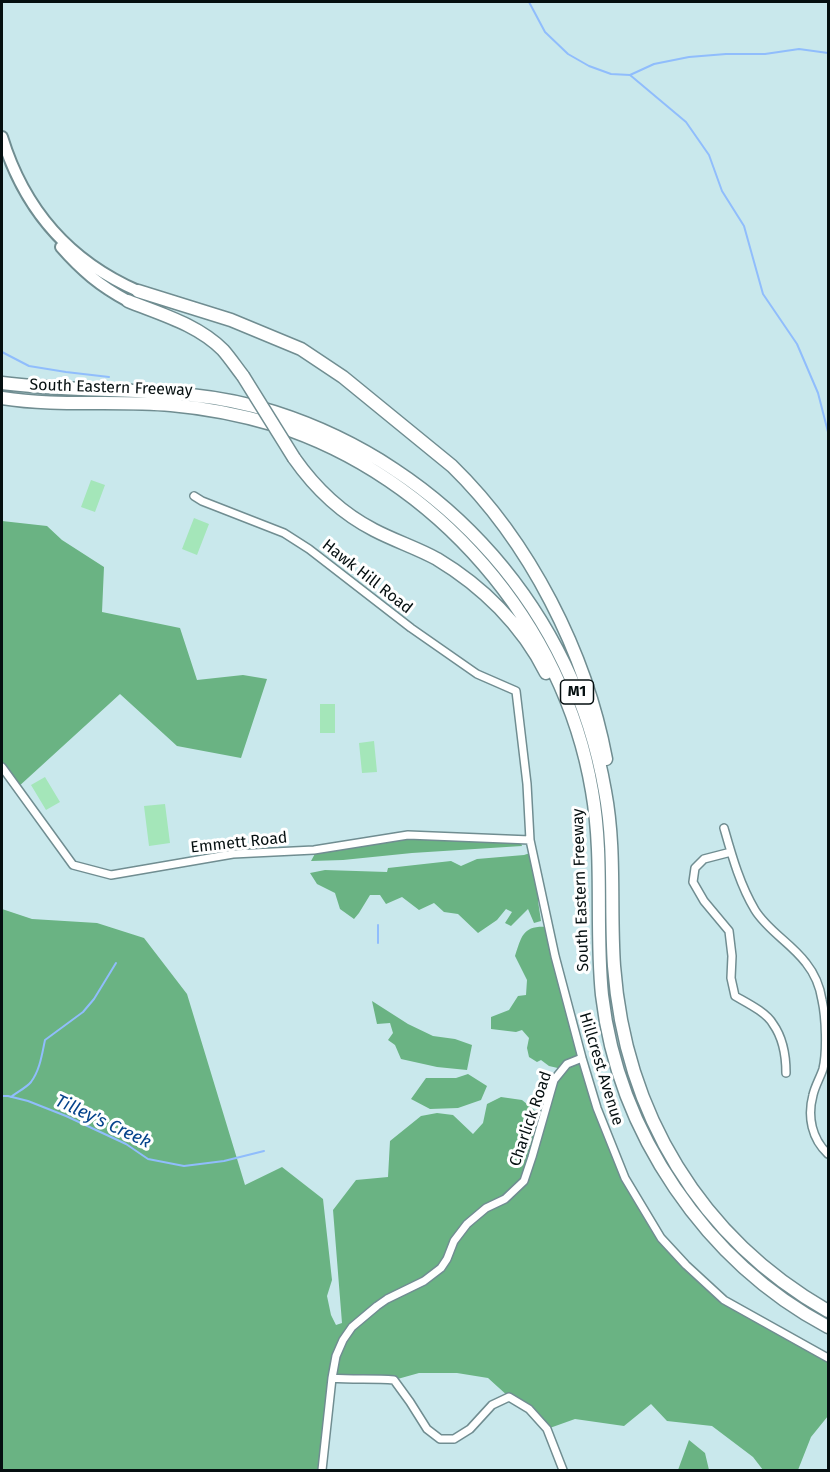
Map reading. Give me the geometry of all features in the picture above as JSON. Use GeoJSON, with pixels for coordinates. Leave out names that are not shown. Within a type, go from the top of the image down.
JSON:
{"type":"FeatureCollection","features":[{"type":"Feature","properties":{"kind":"highway"},"geometry":{"type":"LineString","coordinates":[[138,291],[231,320],[300,349],[325,364],[452,466],[498,517],[521,550],[560,620],[581,670],[599,727],[612,788],[618,847],[614,962]]}},
{"type":"Feature","properties":{"kind":"highway","name":"M1"},"geometry":{"type":"LineString","coordinates":[[128,301],[193,328],[223,350],[243,376],[294,458],[315,485],[333,503],[374,530],[435,558],[481,591],[514,624],[542,664],[585,756]]}},
{"type":"Feature","properties":{"kind":"highway","name":"South Eastern Freeway"},"geometry":{"type":"LineString","coordinates":[[2,383],[70,390],[172,392],[216,398],[273,411],[335,435],[394,468],[456,517],[481,541],[537,613],[564,661],[581,703],[598,756],[610,824],[617,997],[631,1064],[656,1128],[672,1159],[692,1188],[735,1240],[787,1285],[828,1311]]}},
{"type":"Feature","properties":{"kind":"highway","name":"South Eastern Freeway"},"geometry":{"type":"LineString","coordinates":[[2,398],[58,403],[171,405],[204,409],[284,428],[335,449],[392,483],[420,503],[470,549],[493,574],[531,629],[548,660],[567,701],[585,756],[597,820],[600,962],[603,997],[616,1062],[641,1128],[674,1186],[716,1240],[750,1272],[785,1300],[828,1327]]}},
{"type":"Feature","properties":{"kind":"main road"},"geometry":{"type":"LineString","coordinates":[[2,137],[12,166],[24,188],[55,233],[67,246],[99,271],[138,291]]}},
{"type":"Feature","properties":{"kind":"main road"},"geometry":{"type":"LineString","coordinates":[[2,150],[24,195],[47,232],[94,280],[128,301]]}},
{"type":"Feature","properties":{"kind":"street","name":"Hawk Hill Road"},"geometry":{"type":"LineString","coordinates":[[194,496],[284,533],[309,549],[411,628],[477,674],[516,691]]}},
{"type":"Feature","properties":{"kind":"street","name":"Hillcrest Avenue"},"geometry":{"type":"LineString","coordinates":[[516,691],[527,784],[530,840],[555,956],[597,1108],[624,1178],[661,1238],[724,1300],[828,1358]]}},
{"type":"Feature","properties":{"kind":"street","name":"Emmett Road"},"geometry":{"type":"LineString","coordinates":[[2,767],[74,866],[111,875],[233,854],[314,850],[408,835],[530,840]]}},
{"type":"Feature","properties":{"kind":"street"},"geometry":{"type":"LineString","coordinates":[[724,828],[742,883],[754,910],[766,925],[805,962],[815,978],[822,1000],[826,1045],[823,1069],[813,1096],[810,1116],[814,1134],[828,1154]]}},
{"type":"Feature","properties":{"kind":"street"},"geometry":{"type":"LineString","coordinates":[[731,852],[704,859],[695,868],[693,882],[704,901],[729,932],[732,956],[731,978],[735,996],[773,1022],[783,1044],[786,1073]]}},
{"type":"Feature","properties":{"kind":"street","name":"Charlick Road"},"geometry":{"type":"LineString","coordinates":[[322,1470],[332,1378],[336,1356],[343,1340],[352,1328],[382,1302],[424,1281],[441,1268],[454,1241],[467,1224],[486,1209],[505,1199],[524,1181],[555,1080],[567,1064],[582,1058]]}},
{"type":"Feature","properties":{"kind":"street"},"geometry":{"type":"LineString","coordinates":[[332,1378],[394,1380],[427,1429],[440,1439],[454,1439],[470,1429],[492,1405],[509,1397],[530,1409],[548,1429],[563,1470]]}},
{"type":"Feature","properties":{"kind":"green space"},"geometry":{"type":"Polygon","coordinates":[[[91,480],[105,485],[95,512],[81,507],[91,480]]]}},
{"type":"Feature","properties":{"kind":"green space"},"geometry":{"type":"Polygon","coordinates":[[[194,518],[209,524],[197,555],[182,549],[194,518]]]}},
{"type":"Feature","properties":{"kind":"green space"},"geometry":{"type":"Polygon","coordinates":[[[2,521],[47,526],[62,540],[104,567],[102,612],[180,628],[197,680],[243,675],[267,679],[241,758],[177,746],[120,694],[17,788],[2,767],[2,521]]]}},
{"type":"Feature","properties":{"kind":"green space"},"geometry":{"type":"Polygon","coordinates":[[[320,704],[335,704],[335,733],[320,733],[320,704]]]}},
{"type":"Feature","properties":{"kind":"green space"},"geometry":{"type":"Polygon","coordinates":[[[374,741],[377,772],[362,773],[359,743],[374,741]]]}},
{"type":"Feature","properties":{"kind":"green space"},"geometry":{"type":"Polygon","coordinates":[[[45,777],[60,802],[46,810],[31,785],[45,777]]]}},
{"type":"Feature","properties":{"kind":"green space"},"geometry":{"type":"Polygon","coordinates":[[[165,804],[170,843],[149,846],[144,806],[165,804]]]}},
{"type":"Feature","properties":{"kind":"green space"},"geometry":{"type":"Polygon","coordinates":[[[408,835],[520,840],[522,846],[311,861],[317,850],[408,835]]]}},
{"type":"Feature","properties":{"kind":"green space"},"geometry":{"type":"Polygon","coordinates":[[[533,852],[543,899],[538,901],[541,921],[534,923],[528,909],[511,926],[505,923],[512,912],[506,909],[497,920],[478,933],[458,914],[444,912],[434,903],[419,910],[402,897],[386,904],[380,895],[370,895],[354,919],[340,909],[335,893],[317,884],[310,873],[325,870],[387,872],[388,868],[451,861],[461,866],[477,859],[524,855],[533,852]]]}},
{"type":"Feature","properties":{"kind":"green space"},"geometry":{"type":"Polygon","coordinates":[[[2,909],[32,919],[97,923],[144,938],[187,994],[245,1185],[282,1167],[323,1199],[332,1280],[327,1296],[331,1315],[336,1325],[342,1323],[333,1210],[356,1180],[388,1177],[390,1141],[421,1116],[437,1113],[453,1115],[473,1134],[483,1123],[487,1104],[501,1097],[522,1100],[547,1117],[562,1069],[549,1066],[541,1060],[537,1062],[529,1057],[527,1048],[529,1038],[522,1030],[516,1032],[491,1029],[491,1017],[509,1010],[518,996],[526,995],[527,980],[515,956],[517,949],[522,937],[529,930],[549,927],[582,1058],[625,1178],[661,1238],[724,1300],[828,1358],[828,1416],[811,1437],[798,1470],[763,1470],[753,1457],[712,1426],[667,1421],[651,1404],[624,1426],[575,1419],[547,1429],[529,1409],[509,1397],[488,1378],[457,1373],[419,1373],[394,1380],[332,1379],[321,1470],[2,1470],[2,909]]]}},
{"type":"Feature","properties":{"kind":"green space"},"geometry":{"type":"Polygon","coordinates":[[[372,1001],[408,1024],[433,1036],[455,1039],[472,1045],[467,1070],[437,1067],[401,1059],[395,1045],[388,1040],[393,1033],[390,1023],[377,1024],[372,1001]]]}},
{"type":"Feature","properties":{"kind":"green space"},"geometry":{"type":"Polygon","coordinates":[[[468,1074],[487,1086],[481,1100],[458,1108],[430,1109],[411,1099],[426,1078],[456,1078],[468,1074]]]}},
{"type":"Feature","properties":{"kind":"green space"},"geometry":{"type":"Polygon","coordinates":[[[689,1440],[705,1453],[709,1470],[678,1470],[689,1440]]]}},
{"type":"Feature","properties":{"kind":"waterway"},"geometry":{"type":"LineString","coordinates":[[529,2],[545,32],[568,54],[589,66],[611,74],[630,75],[654,64],[689,57],[765,54],[799,49],[828,53]]}},
{"type":"Feature","properties":{"kind":"waterway"},"geometry":{"type":"LineString","coordinates":[[630,75],[686,122],[709,155],[722,191],[744,226],[763,294],[797,344],[818,393],[828,432]]}},
{"type":"Feature","properties":{"kind":"waterway"},"geometry":{"type":"LineString","coordinates":[[2,352],[29,366],[109,377]]}},
{"type":"Feature","properties":{"kind":"waterway"},"geometry":{"type":"LineString","coordinates":[[378,925],[378,943]]}},
{"type":"Feature","properties":{"kind":"waterway"},"geometry":{"type":"LineString","coordinates":[[11,1097],[27,1086],[37,1072],[45,1040],[83,1012],[94,999],[116,963]]}},
{"type":"Feature","properties":{"kind":"waterway","name":"Tilley's Creek"},"geometry":{"type":"LineString","coordinates":[[2,1096],[28,1101],[66,1116],[126,1144],[148,1159],[184,1166],[224,1161],[264,1151]]}}]}
